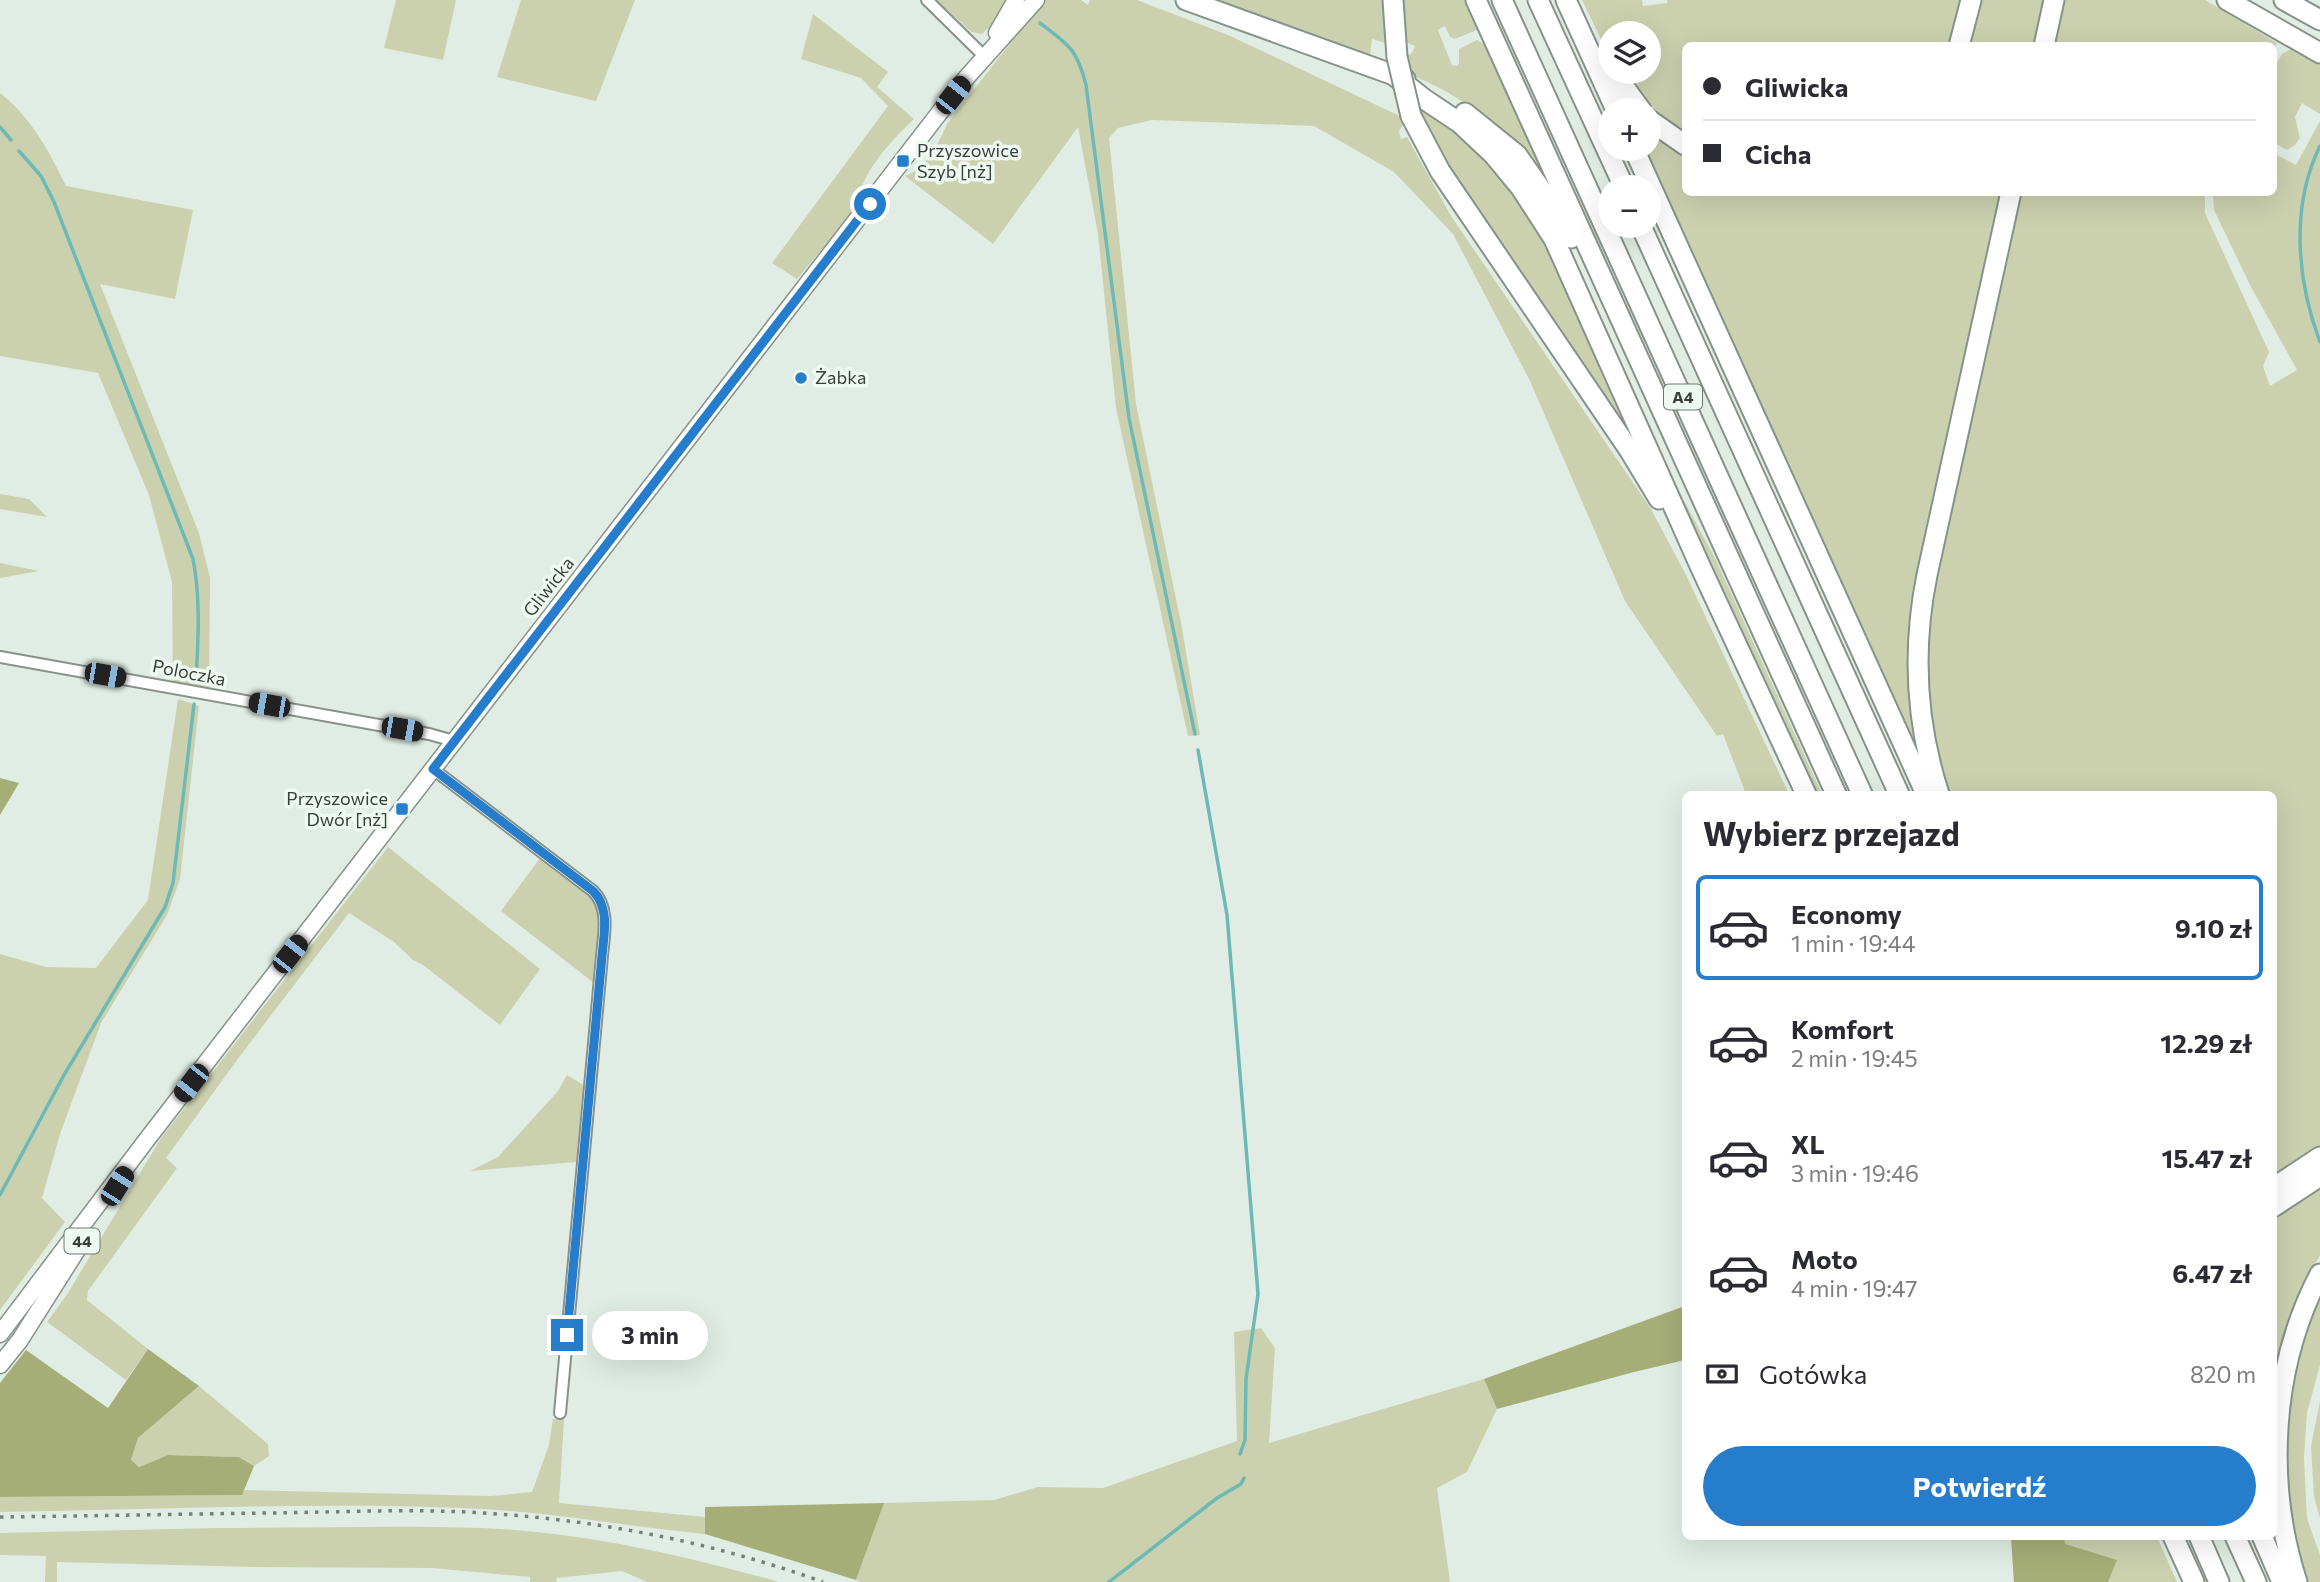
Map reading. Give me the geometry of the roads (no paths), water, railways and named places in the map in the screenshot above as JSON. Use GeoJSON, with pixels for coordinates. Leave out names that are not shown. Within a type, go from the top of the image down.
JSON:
{"type":"FeatureCollection","features":[{"type":"Feature","properties":{"kind":"highway"},"geometry":{"type":"LineString","coordinates":[[1186,0],[1394,65],[1460,109],[1517,155],[1559,215],[1633,347]]}},
{"type":"Feature","properties":{"kind":"highway"},"geometry":{"type":"LineString","coordinates":[[1393,0],[1394,65],[1411,116],[1440,171],[1630,451],[1702,568]]}},
{"type":"Feature","properties":{"kind":"highway"},"geometry":{"type":"LineString","coordinates":[[1476,0],[1835,791]]}},
{"type":"Feature","properties":{"kind":"highway","name":"A4"},"geometry":{"type":"LineString","coordinates":[[1502,0],[1862,791]]}},
{"type":"Feature","properties":{"kind":"highway"},"geometry":{"type":"LineString","coordinates":[[1538,0],[1618,175]]}},
{"type":"Feature","properties":{"kind":"highway"},"geometry":{"type":"LineString","coordinates":[[1960,42],[1971,0]]}},
{"type":"Feature","properties":{"kind":"highway"},"geometry":{"type":"LineString","coordinates":[[2045,42],[2054,0]]}},
{"type":"Feature","properties":{"kind":"highway"},"geometry":{"type":"LineString","coordinates":[[2227,0],[2320,53]]}},
{"type":"Feature","properties":{"kind":"highway"},"geometry":{"type":"LineString","coordinates":[[2284,0],[2320,20]]}},
{"type":"Feature","properties":{"kind":"highway"},"geometry":{"type":"LineString","coordinates":[[1567,2],[1598,49]]}},
{"type":"Feature","properties":{"kind":"highway"},"geometry":{"type":"LineString","coordinates":[[1567,2],[1611,98]]}},
{"type":"Feature","properties":{"kind":"highway"},"geometry":{"type":"LineString","coordinates":[[1394,65],[1424,99],[1460,123],[1493,154],[1521,188],[1555,239],[1805,791]]}},
{"type":"Feature","properties":{"kind":"highway"},"geometry":{"type":"LineString","coordinates":[[1661,129],[1682,143]]}},
{"type":"Feature","properties":{"kind":"highway"},"geometry":{"type":"LineString","coordinates":[[1638,161],[1925,791]]}},
{"type":"Feature","properties":{"kind":"highway"},"geometry":{"type":"LineString","coordinates":[[1938,791],[1922,718],[1917,666],[1919,625],[1925,585],[2010,196]]}},
{"type":"Feature","properties":{"kind":"highway","name":"A4"},"geometry":{"type":"LineString","coordinates":[[1646,238],[1898,791]]}},
{"type":"Feature","properties":{"kind":"highway"},"geometry":{"type":"LineString","coordinates":[[2277,1185],[2320,1157]]}},
{"type":"Feature","properties":{"kind":"highway"},"geometry":{"type":"LineString","coordinates":[[2277,1204],[2320,1176]]}},
{"type":"Feature","properties":{"kind":"highway"},"geometry":{"type":"LineString","coordinates":[[2297,1582],[2287,1541],[2279,1487],[2279,1419],[2288,1359],[2320,1274]]}},
{"type":"Feature","properties":{"kind":"highway"},"geometry":{"type":"LineString","coordinates":[[2175,1540],[2194,1582]]}},
{"type":"Feature","properties":{"kind":"highway"},"geometry":{"type":"LineString","coordinates":[[2201,1540],[2219,1582]]}},
{"type":"Feature","properties":{"kind":"highway"},"geometry":{"type":"LineString","coordinates":[[2237,1540],[2256,1582]]}},
{"type":"Feature","properties":{"kind":"highway"},"geometry":{"type":"LineString","coordinates":[[2264,1540],[2282,1582]]}},
{"type":"Feature","properties":{"kind":"main road","name":"44"},"geometry":{"type":"LineString","coordinates":[[984,56],[1016,0]]}},
{"type":"Feature","properties":{"kind":"main road","name":"44"},"geometry":{"type":"LineString","coordinates":[[984,56],[1036,0]]}},
{"type":"Feature","properties":{"kind":"main road","name":"Gliwicka"},"geometry":{"type":"LineString","coordinates":[[0,1334],[145,1142],[984,56]]}},
{"type":"Feature","properties":{"kind":"main road","name":"Gliwicka"},"geometry":{"type":"LineString","coordinates":[[0,1365],[20,1340],[145,1142]]}},
{"type":"Feature","properties":{"kind":"street"},"geometry":{"type":"LineString","coordinates":[[927,0],[984,56]]}},
{"type":"Feature","properties":{"kind":"street","name":"Poloczka"},"geometry":{"type":"LineString","coordinates":[[0,657],[429,734],[454,741]]}},
{"type":"Feature","properties":{"kind":"street"},"geometry":{"type":"LineString","coordinates":[[433,769],[593,891],[603,905],[605,921],[561,1413]]}},
{"type":"Feature","properties":{"kind":"waterway"},"geometry":{"type":"LineString","coordinates":[[1040,23],[1075,55],[1086,85],[1129,418],[1195,734]]}},
{"type":"Feature","properties":{"kind":"waterway"},"geometry":{"type":"LineString","coordinates":[[0,127],[11,140]]}},
{"type":"Feature","properties":{"kind":"waterway"},"geometry":{"type":"LineString","coordinates":[[2320,146],[2310,169],[2304,194],[2300,244],[2306,294],[2320,342]]}},
{"type":"Feature","properties":{"kind":"waterway"},"geometry":{"type":"LineString","coordinates":[[19,151],[41,176],[54,202],[193,559],[198,605],[196,682]]}},
{"type":"Feature","properties":{"kind":"waterway"},"geometry":{"type":"LineString","coordinates":[[0,1195],[64,1075],[165,907],[173,883],[194,704]]}},
{"type":"Feature","properties":{"kind":"waterway"},"geometry":{"type":"LineString","coordinates":[[1198,750],[1227,915],[1258,1294],[1246,1379],[1245,1440],[1240,1454]]}},
{"type":"Feature","properties":{"kind":"waterway"},"geometry":{"type":"LineString","coordinates":[[1109,1582],[1217,1498],[1241,1484],[1244,1478]]}},
{"type":"Feature","properties":{"kind":"railway"},"geometry":{"type":"LineString","coordinates":[[0,1517],[384,1511],[498,1514],[581,1523],[663,1537],[744,1556],[823,1582]]}},
{"type":"Feature","properties":{"kind":"place","name":"Przyszowice Szyb [nż]"},"geometry":{"type":"Point","coordinates":[903,161]}},
{"type":"Feature","properties":{"kind":"place","name":"Żabka"},"geometry":{"type":"Point","coordinates":[801,378]}},
{"type":"Feature","properties":{"kind":"place","name":"Przyszowice Dwór [nż]"},"geometry":{"type":"Point","coordinates":[402,809]}}]}
